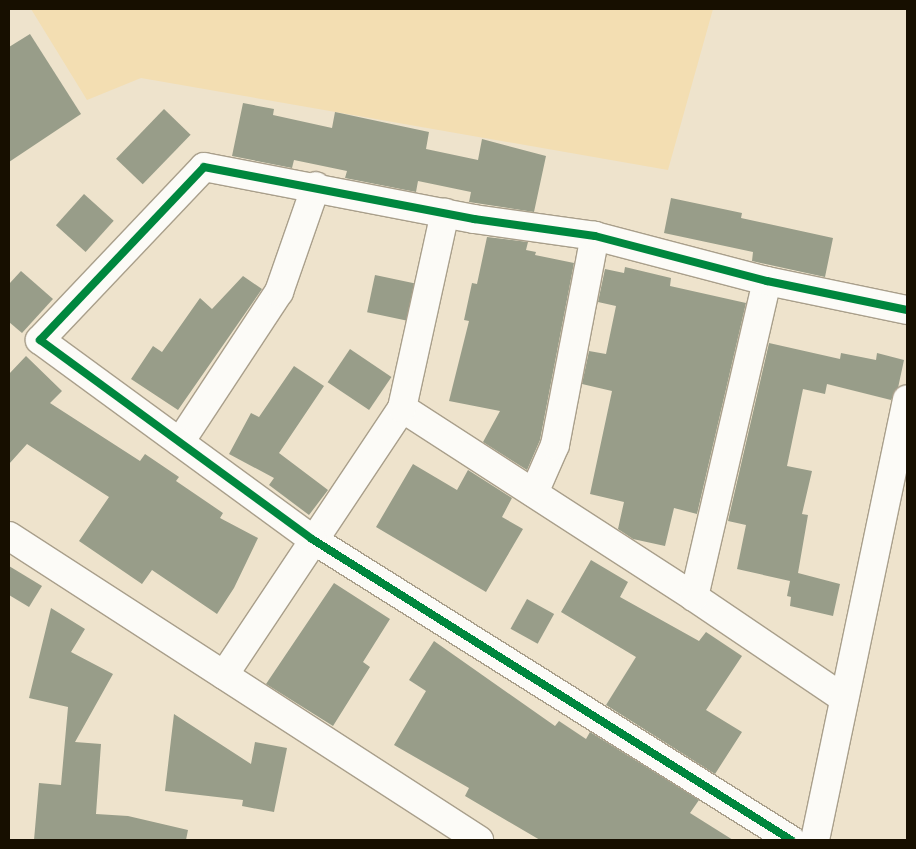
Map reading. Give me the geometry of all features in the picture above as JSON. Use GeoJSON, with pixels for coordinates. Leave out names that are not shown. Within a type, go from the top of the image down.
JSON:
{"type":"FeatureCollection","features":[{"type":"Feature","properties":{"kind":"street"},"geometry":{"type":"LineString","coordinates":[[791,840],[312,539],[40,340],[204,167],[316,186],[445,213],[595,236],[767,281],[907,310]]}},
{"type":"Feature","properties":{"kind":"street"},"geometry":{"type":"LineString","coordinates":[[180,442],[279,292],[316,186]]}},
{"type":"Feature","properties":{"kind":"street"},"geometry":{"type":"LineString","coordinates":[[224,675],[312,539],[402,408],[445,213]]}},
{"type":"Feature","properties":{"kind":"street"},"geometry":{"type":"LineString","coordinates":[[534,493],[555,445],[595,236]]}},
{"type":"Feature","properties":{"kind":"street"},"geometry":{"type":"LineString","coordinates":[[694,597],[767,281]]}},
{"type":"Feature","properties":{"kind":"street"},"geometry":{"type":"LineString","coordinates":[[815,840],[843,698],[907,400]]}},
{"type":"Feature","properties":{"kind":"street"},"geometry":{"type":"LineString","coordinates":[[402,408],[694,597],[843,698]]}},
{"type":"Feature","properties":{"kind":"street"},"geometry":{"type":"LineString","coordinates":[[9,536],[479,840]]}},
{"type":"Feature","properties":{"kind":"shaded area"},"geometry":{"type":"Polygon","coordinates":[[[31,9],[713,9],[668,170],[141,78],[87,100],[31,9]]]}},
{"type":"Feature","properties":{"kind":"building"},"geometry":{"type":"Polygon","coordinates":[[[30,34],[81,114],[9,162],[9,47],[30,34]]]}},
{"type":"Feature","properties":{"kind":"building"},"geometry":{"type":"Polygon","coordinates":[[[243,103],[274,109],[273,115],[332,128],[335,112],[429,132],[426,149],[478,160],[482,139],[546,156],[534,212],[469,202],[471,192],[418,181],[416,192],[345,178],[347,171],[294,160],[292,168],[232,156],[243,103]]]}},
{"type":"Feature","properties":{"kind":"building"},"geometry":{"type":"Polygon","coordinates":[[[164,109],[191,135],[143,184],[116,159],[164,109]]]}},
{"type":"Feature","properties":{"kind":"building"},"geometry":{"type":"Polygon","coordinates":[[[84,194],[114,221],[86,252],[56,225],[84,194]]]}},
{"type":"Feature","properties":{"kind":"building"},"geometry":{"type":"Polygon","coordinates":[[[671,198],[742,213],[741,218],[833,238],[825,277],[752,261],[753,252],[664,233],[671,198]]]}},
{"type":"Feature","properties":{"kind":"building"},"geometry":{"type":"Polygon","coordinates":[[[487,237],[528,242],[526,250],[536,252],[535,255],[574,263],[540,440],[527,470],[483,442],[500,411],[449,401],[469,321],[464,320],[472,283],[477,284],[487,237]]]}},
{"type":"Feature","properties":{"kind":"building"},"geometry":{"type":"Polygon","coordinates":[[[625,267],[671,278],[670,286],[746,303],[697,514],[674,508],[665,546],[633,539],[618,529],[624,502],[590,494],[612,391],[582,384],[589,351],[606,354],[616,306],[598,302],[605,269],[624,273],[625,267]]]}},
{"type":"Feature","properties":{"kind":"building"},"geometry":{"type":"Polygon","coordinates":[[[21,271],[53,299],[22,333],[9,322],[9,284],[21,271]]]}},
{"type":"Feature","properties":{"kind":"building"},"geometry":{"type":"Polygon","coordinates":[[[375,275],[414,283],[406,320],[367,312],[375,275]]]}},
{"type":"Feature","properties":{"kind":"building"},"geometry":{"type":"Polygon","coordinates":[[[243,276],[262,289],[178,410],[131,379],[153,346],[162,352],[200,298],[212,309],[243,276]]]}},
{"type":"Feature","properties":{"kind":"building"},"geometry":{"type":"Polygon","coordinates":[[[769,343],[840,359],[841,353],[876,360],[877,353],[904,360],[898,388],[891,400],[827,384],[825,394],[803,389],[787,466],[812,471],[802,514],[808,515],[798,573],[840,584],[833,616],[790,606],[791,597],[787,596],[790,581],[737,569],[746,525],[728,521],[769,343]]]}},
{"type":"Feature","properties":{"kind":"building"},"geometry":{"type":"Polygon","coordinates":[[[350,349],[391,377],[369,410],[328,382],[350,349]]]}},
{"type":"Feature","properties":{"kind":"building"},"geometry":{"type":"Polygon","coordinates":[[[26,356],[62,391],[50,403],[140,461],[145,454],[179,477],[176,481],[223,513],[220,518],[258,538],[234,588],[217,614],[152,570],[142,584],[79,541],[109,497],[27,444],[9,464],[9,374],[26,356]]]}},
{"type":"Feature","properties":{"kind":"building"},"geometry":{"type":"Polygon","coordinates":[[[294,366],[324,386],[279,453],[328,490],[309,515],[269,485],[274,478],[229,454],[251,413],[259,417],[294,366]]]}},
{"type":"Feature","properties":{"kind":"building"},"geometry":{"type":"Polygon","coordinates":[[[413,464],[457,490],[468,470],[512,498],[502,517],[523,529],[486,592],[376,527],[413,464]]]}},
{"type":"Feature","properties":{"kind":"building"},"geometry":{"type":"Polygon","coordinates":[[[591,560],[628,582],[620,597],[699,641],[706,632],[742,656],[706,710],[742,732],[715,774],[606,705],[636,657],[561,612],[591,560]]]}},
{"type":"Feature","properties":{"kind":"building"},"geometry":{"type":"Polygon","coordinates":[[[9,566],[42,586],[29,607],[9,595],[9,566]]]}},
{"type":"Feature","properties":{"kind":"building"},"geometry":{"type":"Polygon","coordinates":[[[334,583],[390,619],[363,662],[370,667],[333,726],[266,684],[334,583]]]}},
{"type":"Feature","properties":{"kind":"building"},"geometry":{"type":"Polygon","coordinates":[[[527,599],[554,614],[538,644],[511,629],[527,599]]]}},
{"type":"Feature","properties":{"kind":"building"},"geometry":{"type":"Polygon","coordinates":[[[51,608],[85,629],[71,652],[113,674],[75,742],[101,744],[96,814],[128,816],[188,830],[186,840],[34,840],[39,783],[61,785],[68,707],[29,698],[51,608]]]}},
{"type":"Feature","properties":{"kind":"building"},"geometry":{"type":"Polygon","coordinates":[[[434,641],[555,726],[559,721],[586,739],[590,732],[699,800],[690,813],[733,840],[540,840],[465,796],[469,788],[394,745],[426,691],[409,680],[434,641]]]}},
{"type":"Feature","properties":{"kind":"building"},"geometry":{"type":"Polygon","coordinates":[[[174,714],[251,764],[255,742],[287,748],[274,812],[242,806],[243,800],[165,791],[174,714]]]}},
{"type":"Feature","properties":{"kind":"cycle path"},"geometry":{"type":"LineString","coordinates":[[791,840],[312,539],[40,340],[204,167],[474,219],[595,236],[767,281],[907,310]]}}]}
